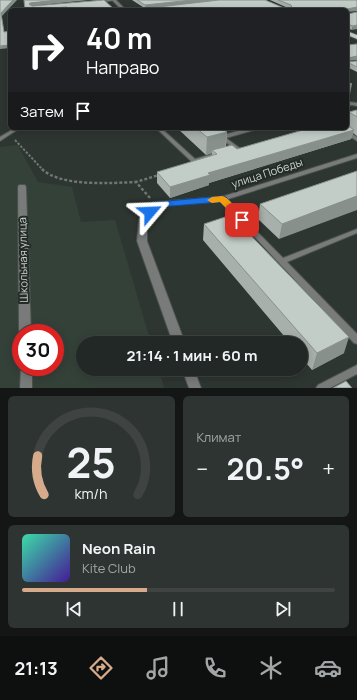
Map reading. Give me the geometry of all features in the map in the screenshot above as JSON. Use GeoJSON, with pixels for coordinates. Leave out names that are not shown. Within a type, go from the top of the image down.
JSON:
{"type":"FeatureCollection","features":[{"type":"Feature","properties":{"kind":"street"},"geometry":{"type":"LineString","coordinates":[[114,0],[122,8]]}},
{"type":"Feature","properties":{"kind":"street","name":"улица Победы"},"geometry":{"type":"LineString","coordinates":[[157,204],[222,199],[357,156]]}},
{"type":"Feature","properties":{"kind":"street","name":"Школьная улица"},"geometry":{"type":"LineString","coordinates":[[22,187],[25,324]]}},
{"type":"Feature","properties":{"kind":"street"},"geometry":{"type":"LineString","coordinates":[[157,204],[143,219],[142,241],[176,336]]}},
{"type":"Feature","properties":{"kind":"street"},"geometry":{"type":"LineString","coordinates":[[26,376],[26,388]]}},
{"type":"Feature","properties":{"kind":"street"},"geometry":{"type":"LineString","coordinates":[[191,376],[196,388]]}},
{"type":"Feature","properties":{"kind":"lane"},"geometry":{"type":"LineString","coordinates":[[92,2],[114,0]]}},
{"type":"Feature","properties":{"kind":"lane"},"geometry":{"type":"LineString","coordinates":[[0,138],[14,130]]}},
{"type":"Feature","properties":{"kind":"lane"},"geometry":{"type":"LineString","coordinates":[[160,130],[194,160],[216,155]]}},
{"type":"Feature","properties":{"kind":"lane"},"geometry":{"type":"LineString","coordinates":[[213,130],[239,150]]}},
{"type":"Feature","properties":{"kind":"lane"},"geometry":{"type":"LineString","coordinates":[[222,137],[248,130]]}},
{"type":"Feature","properties":{"kind":"lane"},"geometry":{"type":"LineString","coordinates":[[342,130],[357,139]]}},
{"type":"Feature","properties":{"kind":"lane"},"geometry":{"type":"LineString","coordinates":[[232,151],[247,148]]}},
{"type":"Feature","properties":{"kind":"lane"},"geometry":{"type":"LineString","coordinates":[[222,199],[357,340]]}},
{"type":"Feature","properties":{"kind":"lane"},"geometry":{"type":"LineString","coordinates":[[282,261],[357,231]]}},
{"type":"Feature","properties":{"kind":"lane"},"geometry":{"type":"LineString","coordinates":[[321,388],[357,369]]}},
{"type":"Feature","properties":{"kind":"path"},"geometry":{"type":"LineString","coordinates":[[0,138],[15,140],[48,175],[88,184],[136,182],[164,174]]}},
{"type":"Feature","properties":{"kind":"path"},"geometry":{"type":"LineString","coordinates":[[136,182],[157,204]]}},
{"type":"Feature","properties":{"kind":"shaded area"},"geometry":{"type":"Polygon","coordinates":[[[18,145],[38,182],[72,187],[81,222],[115,220],[149,336],[76,336],[76,376],[161,376],[164,388],[0,388],[0,147],[18,145]]]}},
{"type":"Feature","properties":{"kind":"building"},"geometry":{"type":"Polygon","coordinates":[[[0,0],[13,0],[1,13],[4,32],[8,31],[8,45],[0,46],[0,0]]]}},
{"type":"Feature","properties":{"kind":"building"},"geometry":{"type":"Polygon","coordinates":[[[24,0],[58,0],[29,4],[32,6],[104,0],[113,8],[67,7],[25,8],[24,0]]]}},
{"type":"Feature","properties":{"kind":"building"},"geometry":{"type":"Polygon","coordinates":[[[137,0],[192,0],[145,5],[137,0]]]}},
{"type":"Feature","properties":{"kind":"building"},"geometry":{"type":"Polygon","coordinates":[[[219,0],[265,0],[284,8],[150,8],[219,0]]]}},
{"type":"Feature","properties":{"kind":"building"},"geometry":{"type":"Polygon","coordinates":[[[278,0],[357,0],[357,7],[349,9],[292,8],[291,5],[278,0]]]}},
{"type":"Feature","properties":{"kind":"building"},"geometry":{"type":"Polygon","coordinates":[[[357,12],[357,25],[349,25],[349,14],[357,12]]]}},
{"type":"Feature","properties":{"kind":"building"},"geometry":{"type":"Polygon","coordinates":[[[357,44],[357,56],[349,58],[349,45],[357,44]]]}},
{"type":"Feature","properties":{"kind":"building"},"geometry":{"type":"Polygon","coordinates":[[[357,61],[357,67],[349,63],[357,61]]]}},
{"type":"Feature","properties":{"kind":"building"},"geometry":{"type":"Polygon","coordinates":[[[357,110],[357,117],[349,112],[357,110]]]}},
{"type":"Feature","properties":{"kind":"building"},"geometry":{"type":"Polygon","coordinates":[[[349,126],[354,130],[208,173],[210,175],[170,187],[157,172],[217,154],[212,150],[232,145],[237,149],[303,130],[349,130],[349,126]]]}},
{"type":"Feature","properties":{"kind":"building"},"geometry":{"type":"Polygon","coordinates":[[[198,130],[224,130],[227,132],[207,137],[198,130]]]}},
{"type":"Feature","properties":{"kind":"building"},"geometry":{"type":"Polygon","coordinates":[[[357,171],[357,196],[282,224],[260,204],[357,171]]]}},
{"type":"Feature","properties":{"kind":"building"},"geometry":{"type":"Polygon","coordinates":[[[231,215],[349,337],[317,353],[308,343],[308,336],[302,336],[204,224],[231,215]]]}},
{"type":"Feature","properties":{"kind":"building"},"geometry":{"type":"Polygon","coordinates":[[[346,381],[352,388],[333,388],[346,381]]]}},
{"type":"Feature","properties":{"kind":"slow traffic"},"geometry":{"type":"LineString","coordinates":[[212,200],[222,199],[229,206]]}},
{"type":"Feature","properties":{"kind":"route"},"geometry":{"type":"LineString","coordinates":[[150,212],[157,204],[222,199],[242,220]]}}]}
